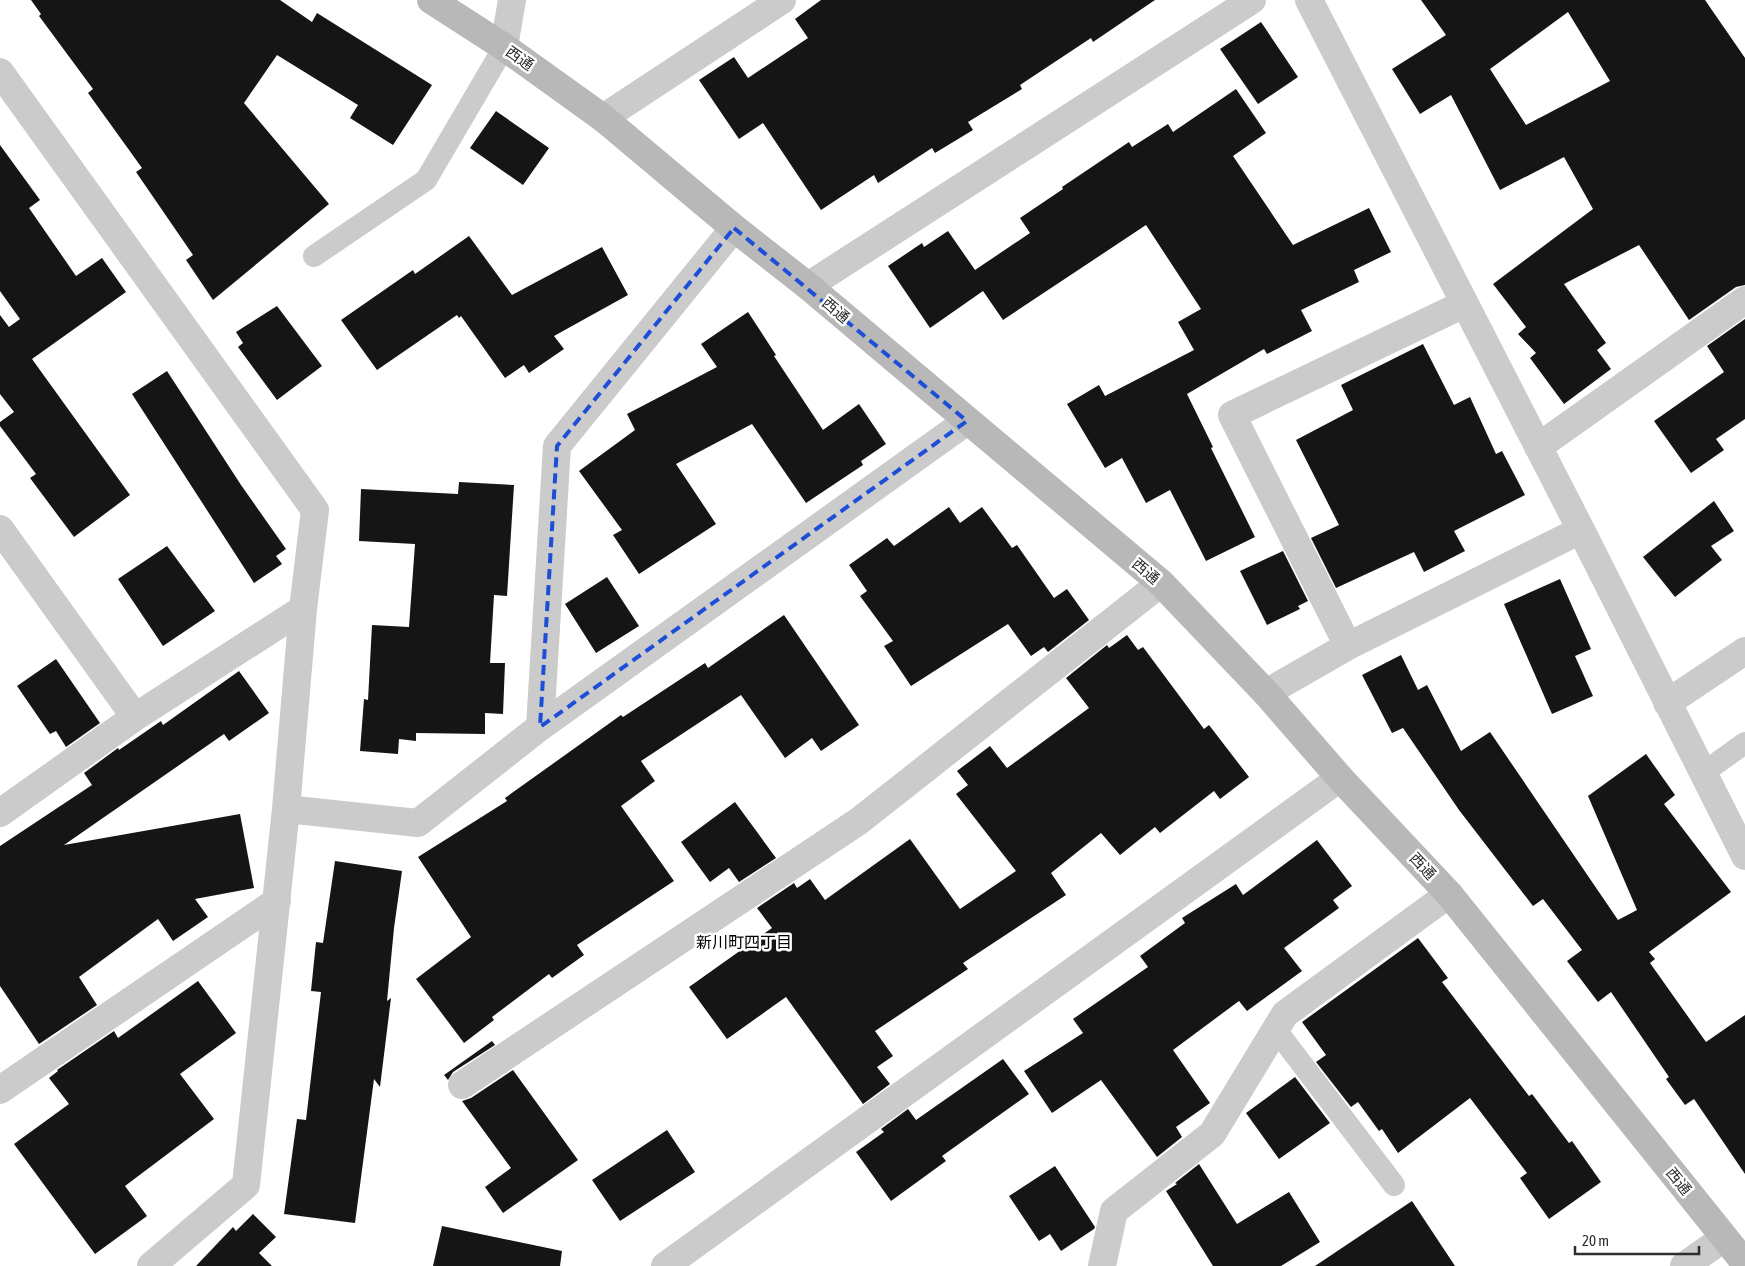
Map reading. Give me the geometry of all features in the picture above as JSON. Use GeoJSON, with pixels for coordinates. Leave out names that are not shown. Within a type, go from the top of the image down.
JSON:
{"type":"FeatureCollection","features":[{"type":"Feature","properties":{"kind":"street","name":"西通"},"geometry":{"type":"LineString","coordinates":[[431,0],[504,47],[603,118],[734,228],[808,286],[1161,583],[1266,693],[1340,778],[1449,894],[1745,1263]]}},
{"type":"Feature","properties":{"kind":"street"},"geometry":{"type":"LineString","coordinates":[[504,47],[512,0]]}},
{"type":"Feature","properties":{"kind":"street"},"geometry":{"type":"LineString","coordinates":[[603,118],[782,0]]}},
{"type":"Feature","properties":{"kind":"street"},"geometry":{"type":"LineString","coordinates":[[808,286],[1252,0]]}},
{"type":"Feature","properties":{"kind":"street"},"geometry":{"type":"LineString","coordinates":[[1309,0],[1581,530],[1745,856]]}},
{"type":"Feature","properties":{"kind":"street"},"geometry":{"type":"LineString","coordinates":[[0,72],[315,510],[303,609],[277,901],[246,1184],[151,1266]]}},
{"type":"Feature","properties":{"kind":"street"},"geometry":{"type":"LineString","coordinates":[[540,727],[557,446],[734,228]]}},
{"type":"Feature","properties":{"kind":"street"},"geometry":{"type":"LineString","coordinates":[[1538,447],[1745,300]]}},
{"type":"Feature","properties":{"kind":"street"},"geometry":{"type":"LineString","coordinates":[[1348,646],[1232,415],[1464,304]]}},
{"type":"Feature","properties":{"kind":"street"},"geometry":{"type":"LineString","coordinates":[[286,809],[418,823],[540,727],[967,420]]}},
{"type":"Feature","properties":{"kind":"street"},"geometry":{"type":"LineString","coordinates":[[0,529],[136,717]]}},
{"type":"Feature","properties":{"kind":"street"},"geometry":{"type":"LineString","coordinates":[[1266,693],[1348,646],[1581,530]]}},
{"type":"Feature","properties":{"kind":"street"},"geometry":{"type":"LineString","coordinates":[[462,1085],[859,821],[1161,583]]}},
{"type":"Feature","properties":{"kind":"street"},"geometry":{"type":"LineString","coordinates":[[0,813],[136,717],[303,609]]}},
{"type":"Feature","properties":{"kind":"street"},"geometry":{"type":"LineString","coordinates":[[1668,703],[1745,651]]}},
{"type":"Feature","properties":{"kind":"street"},"geometry":{"type":"LineString","coordinates":[[665,1266],[1340,778]]}},
{"type":"Feature","properties":{"kind":"street"},"geometry":{"type":"LineString","coordinates":[[1102,1266],[1114,1211],[1212,1134],[1285,1014],[1449,894]]}},
{"type":"Feature","properties":{"kind":"street"},"geometry":{"type":"LineString","coordinates":[[0,1090],[277,901]]}},
{"type":"Feature","properties":{"kind":"street"},"geometry":{"type":"LineString","coordinates":[[1684,1266],[1724,1238]]}},
{"type":"Feature","properties":{"kind":"lane"},"geometry":{"type":"LineString","coordinates":[[314,256],[426,180],[504,47]]}},
{"type":"Feature","properties":{"kind":"lane"},"geometry":{"type":"LineString","coordinates":[[1703,773],[1745,744]]}},
{"type":"Feature","properties":{"kind":"lane"},"geometry":{"type":"LineString","coordinates":[[1276,1030],[1394,1185]]}},
{"type":"Feature","properties":{"kind":"highlighted area"},"geometry":{"type":"Polygon","coordinates":[[[734,228],[967,421],[540,727],[557,446],[734,228]]]}},
{"type":"Feature","properties":{"kind":"building"},"geometry":{"type":"Polygon","coordinates":[[[31,0],[280,0],[312,22],[317,13],[432,85],[393,145],[350,118],[358,105],[277,55],[244,103],[329,204],[213,300],[186,260],[193,255],[136,172],[142,168],[88,93],[93,89],[39,16],[41,14],[31,0]]]}},
{"type":"Feature","properties":{"kind":"building"},"geometry":{"type":"Polygon","coordinates":[[[821,0],[1155,0],[1093,42],[1091,38],[1020,85],[1022,89],[968,122],[973,130],[935,153],[932,148],[878,183],[874,175],[821,210],[763,123],[739,139],[699,80],[734,57],[748,78],[808,38],[795,19],[821,0]]]}},
{"type":"Feature","properties":{"kind":"building"},"geometry":{"type":"Polygon","coordinates":[[[1421,0],[1705,0],[1745,58],[1745,285],[1736,287],[1689,320],[1639,245],[1564,284],[1606,343],[1597,350],[1611,369],[1564,404],[1530,358],[1536,353],[1518,334],[1526,327],[1493,284],[1593,209],[1564,157],[1500,190],[1451,95],[1420,114],[1392,69],[1446,35],[1421,0]],[[1568,12],[1490,69],[1526,125],[1610,81],[1568,12]]]}},
{"type":"Feature","properties":{"kind":"building"},"geometry":{"type":"Polygon","coordinates":[[[1261,22],[1298,77],[1258,104],[1220,49],[1261,22]]]}},
{"type":"Feature","properties":{"kind":"building"},"geometry":{"type":"Polygon","coordinates":[[[1236,89],[1266,133],[1233,156],[1293,245],[1369,208],[1391,252],[1354,270],[1359,282],[1301,310],[1312,331],[1267,354],[1264,349],[1187,394],[1213,447],[1211,448],[1255,537],[1206,561],[1170,490],[1146,503],[1122,458],[1105,468],[1067,404],[1099,385],[1105,396],[1194,350],[1178,322],[1201,309],[1146,225],[1003,320],[983,291],[930,328],[888,266],[922,243],[924,247],[948,231],[975,270],[1030,233],[1020,218],[1063,189],[1062,187],[1129,142],[1132,147],[1168,124],[1173,132],[1236,89]]]}},
{"type":"Feature","properties":{"kind":"building"},"geometry":{"type":"Polygon","coordinates":[[[496,111],[549,148],[523,185],[470,148],[496,111]]]}},
{"type":"Feature","properties":{"kind":"building"},"geometry":{"type":"Polygon","coordinates":[[[0,145],[40,200],[29,208],[76,276],[102,258],[126,292],[32,359],[130,495],[74,537],[30,478],[36,474],[0,426],[0,422],[14,412],[0,394],[0,315],[9,327],[20,319],[0,291],[0,145]]]}},
{"type":"Feature","properties":{"kind":"building"},"geometry":{"type":"Polygon","coordinates":[[[469,236],[512,295],[602,247],[628,295],[554,336],[564,349],[529,373],[524,365],[505,378],[461,316],[459,318],[457,315],[377,370],[341,320],[413,270],[415,274],[469,236]]]}},
{"type":"Feature","properties":{"kind":"building"},"geometry":{"type":"Polygon","coordinates":[[[277,306],[322,366],[277,400],[238,347],[243,343],[236,332],[277,306]]]}},
{"type":"Feature","properties":{"kind":"building"},"geometry":{"type":"Polygon","coordinates":[[[748,312],[776,355],[774,356],[823,430],[859,404],[886,444],[861,461],[863,465],[806,503],[752,424],[676,464],[716,524],[639,574],[613,535],[622,530],[579,471],[635,430],[627,414],[717,367],[701,344],[748,312]]]}},
{"type":"Feature","properties":{"kind":"building"},"geometry":{"type":"Polygon","coordinates":[[[1745,319],[1745,419],[1716,439],[1724,450],[1691,473],[1654,421],[1724,372],[1707,346],[1745,319]]]}},
{"type":"Feature","properties":{"kind":"building"},"geometry":{"type":"Polygon","coordinates":[[[1423,344],[1454,405],[1470,397],[1496,454],[1502,451],[1525,495],[1454,531],[1465,551],[1424,572],[1414,552],[1336,588],[1311,538],[1339,525],[1296,440],[1353,410],[1341,385],[1423,344]]]}},
{"type":"Feature","properties":{"kind":"building"},"geometry":{"type":"Polygon","coordinates":[[[167,371],[241,485],[286,549],[276,556],[282,564],[254,583],[132,394],[167,371]]]}},
{"type":"Feature","properties":{"kind":"building"},"geometry":{"type":"Polygon","coordinates":[[[459,482],[514,485],[507,596],[494,595],[490,663],[505,663],[503,714],[485,713],[485,734],[416,733],[416,741],[399,739],[398,754],[360,751],[364,699],[368,700],[372,625],[409,627],[415,544],[359,541],[361,489],[458,494],[459,482]]]}},
{"type":"Feature","properties":{"kind":"building"},"geometry":{"type":"Polygon","coordinates":[[[1714,501],[1734,531],[1711,546],[1722,560],[1675,597],[1643,557],[1714,501]]]}},
{"type":"Feature","properties":{"kind":"building"},"geometry":{"type":"Polygon","coordinates":[[[949,507],[960,523],[982,507],[1012,548],[1017,545],[1054,598],[1067,589],[1089,620],[1048,652],[1044,647],[1031,656],[1008,624],[911,686],[884,646],[893,641],[860,596],[867,591],[849,565],[887,538],[894,546],[949,507]]]}},
{"type":"Feature","properties":{"kind":"building"},"geometry":{"type":"Polygon","coordinates":[[[167,546],[215,611],[163,646],[118,579],[167,546]]]}},
{"type":"Feature","properties":{"kind":"building"},"geometry":{"type":"Polygon","coordinates":[[[1283,551],[1308,601],[1298,606],[1300,609],[1267,625],[1240,571],[1283,551]]]}},
{"type":"Feature","properties":{"kind":"building"},"geometry":{"type":"Polygon","coordinates":[[[607,577],[639,626],[596,653],[565,604],[607,577]]]}},
{"type":"Feature","properties":{"kind":"building"},"geometry":{"type":"Polygon","coordinates":[[[1560,579],[1591,649],[1575,656],[1593,696],[1552,714],[1504,604],[1560,579]]]}},
{"type":"Feature","properties":{"kind":"building"},"geometry":{"type":"Polygon","coordinates":[[[784,615],[859,725],[821,751],[812,738],[785,758],[741,695],[641,761],[655,781],[621,806],[674,881],[577,945],[584,955],[552,978],[549,974],[492,1017],[494,1020],[464,1043],[416,979],[471,937],[418,857],[507,801],[505,798],[621,715],[623,717],[705,663],[708,668],[784,615]]]}},
{"type":"Feature","properties":{"kind":"building"},"geometry":{"type":"Polygon","coordinates":[[[1127,635],[1138,650],[1143,647],[1204,729],[1209,725],[1249,777],[1220,799],[1214,791],[1160,833],[1155,827],[1120,855],[1101,833],[1051,873],[1066,895],[963,963],[968,969],[875,1031],[893,1056],[877,1067],[890,1084],[863,1104],[786,997],[727,1039],[689,987],[772,928],[757,908],[794,883],[797,888],[810,879],[825,900],[910,839],[960,909],[1016,871],[956,794],[968,785],[957,771],[990,746],[1007,768],[1089,708],[1066,678],[1107,645],[1109,648],[1127,635]]]}},
{"type":"Feature","properties":{"kind":"building"},"geometry":{"type":"Polygon","coordinates":[[[1401,655],[1418,690],[1427,685],[1461,751],[1490,732],[1618,920],[1637,910],[1588,796],[1646,754],[1675,795],[1664,804],[1731,892],[1649,952],[1655,959],[1650,963],[1706,1042],[1745,1015],[1745,1174],[1694,1099],[1685,1105],[1666,1079],[1669,1077],[1611,992],[1598,1002],[1567,961],[1582,950],[1543,899],[1533,906],[1459,810],[1403,728],[1392,733],[1362,675],[1401,655]]]}},
{"type":"Feature","properties":{"kind":"building"},"geometry":{"type":"Polygon","coordinates":[[[56,659],[100,723],[66,747],[56,731],[50,734],[17,686],[56,659]]]}},
{"type":"Feature","properties":{"kind":"building"},"geometry":{"type":"Polygon","coordinates":[[[239,671],[269,713],[229,741],[224,734],[64,845],[240,814],[254,888],[195,899],[208,917],[173,941],[158,919],[79,977],[97,1005],[39,1044],[0,986],[0,846],[92,785],[84,773],[118,748],[119,750],[161,721],[163,725],[239,671]]]}},
{"type":"Feature","properties":{"kind":"building"},"geometry":{"type":"Polygon","coordinates":[[[735,802],[776,858],[739,882],[729,868],[710,882],[681,842],[735,802]]]}},
{"type":"Feature","properties":{"kind":"building"},"geometry":{"type":"Polygon","coordinates":[[[1317,840],[1352,886],[1333,900],[1339,908],[1284,948],[1302,971],[1247,1011],[1239,1001],[1173,1050],[1210,1103],[1176,1127],[1182,1137],[1157,1157],[1101,1080],[1052,1113],[1024,1071],[1083,1033],[1073,1019],[1148,967],[1140,956],[1185,923],[1182,918],[1236,884],[1243,895],[1317,840]]]}},
{"type":"Feature","properties":{"kind":"building"},"geometry":{"type":"Polygon","coordinates":[[[335,861],[402,871],[394,928],[387,1001],[391,998],[380,1087],[374,1079],[355,1223],[284,1214],[297,1119],[306,1120],[321,992],[311,991],[316,942],[323,943],[335,861]]]}},
{"type":"Feature","properties":{"kind":"building"},"geometry":{"type":"Polygon","coordinates":[[[1418,938],[1448,978],[1442,982],[1529,1096],[1532,1094],[1569,1143],[1572,1141],[1601,1182],[1549,1219],[1520,1178],[1527,1173],[1470,1098],[1398,1153],[1382,1129],[1379,1131],[1358,1102],[1351,1107],[1316,1062],[1326,1055],[1302,1022],[1418,938]]]}},
{"type":"Feature","properties":{"kind":"building"},"geometry":{"type":"Polygon","coordinates":[[[198,981],[236,1033],[180,1074],[214,1119],[125,1186],[147,1216],[95,1254],[14,1144],[69,1104],[49,1078],[57,1070],[114,1031],[118,1038],[198,981]]]}},
{"type":"Feature","properties":{"kind":"building"},"geometry":{"type":"Polygon","coordinates":[[[492,1041],[495,1045],[453,1072],[448,1080],[444,1075],[492,1041]]]}},
{"type":"Feature","properties":{"kind":"building"},"geometry":{"type":"Polygon","coordinates":[[[1003,1059],[1029,1094],[942,1156],[946,1161],[891,1201],[856,1152],[884,1132],[881,1129],[908,1109],[916,1120],[1003,1059]]]}},
{"type":"Feature","properties":{"kind":"building"},"geometry":{"type":"Polygon","coordinates":[[[513,1070],[578,1160],[503,1213],[485,1187],[511,1168],[462,1101],[471,1098],[513,1070]]]}},
{"type":"Feature","properties":{"kind":"building"},"geometry":{"type":"Polygon","coordinates":[[[1295,1077],[1330,1123],[1279,1159],[1246,1113],[1295,1077]]]}},
{"type":"Feature","properties":{"kind":"building"},"geometry":{"type":"Polygon","coordinates":[[[667,1130],[695,1172],[620,1221],[592,1180],[667,1130]]]}},
{"type":"Feature","properties":{"kind":"building"},"geometry":{"type":"Polygon","coordinates":[[[1199,1164],[1237,1224],[1289,1192],[1320,1242],[1281,1266],[1213,1266],[1166,1191],[1177,1184],[1175,1183],[1199,1164]]]}},
{"type":"Feature","properties":{"kind":"building"},"geometry":{"type":"Polygon","coordinates":[[[1055,1166],[1095,1227],[1061,1251],[1050,1234],[1039,1241],[1009,1196],[1055,1166]]]}},
{"type":"Feature","properties":{"kind":"building"},"geometry":{"type":"Polygon","coordinates":[[[1412,1201],[1455,1266],[1315,1266],[1412,1201]]]}},
{"type":"Feature","properties":{"kind":"building"},"geometry":{"type":"Polygon","coordinates":[[[253,1214],[276,1237],[259,1253],[272,1266],[196,1266],[233,1227],[236,1231],[253,1214]]]}},
{"type":"Feature","properties":{"kind":"building"},"geometry":{"type":"Polygon","coordinates":[[[442,1226],[562,1251],[560,1266],[433,1266],[442,1226]]]}},
{"type":"Feature","properties":{"kind":"district","name":"新川町四丁目"},"geometry":{"type":"Point","coordinates":[744,942]}}]}
